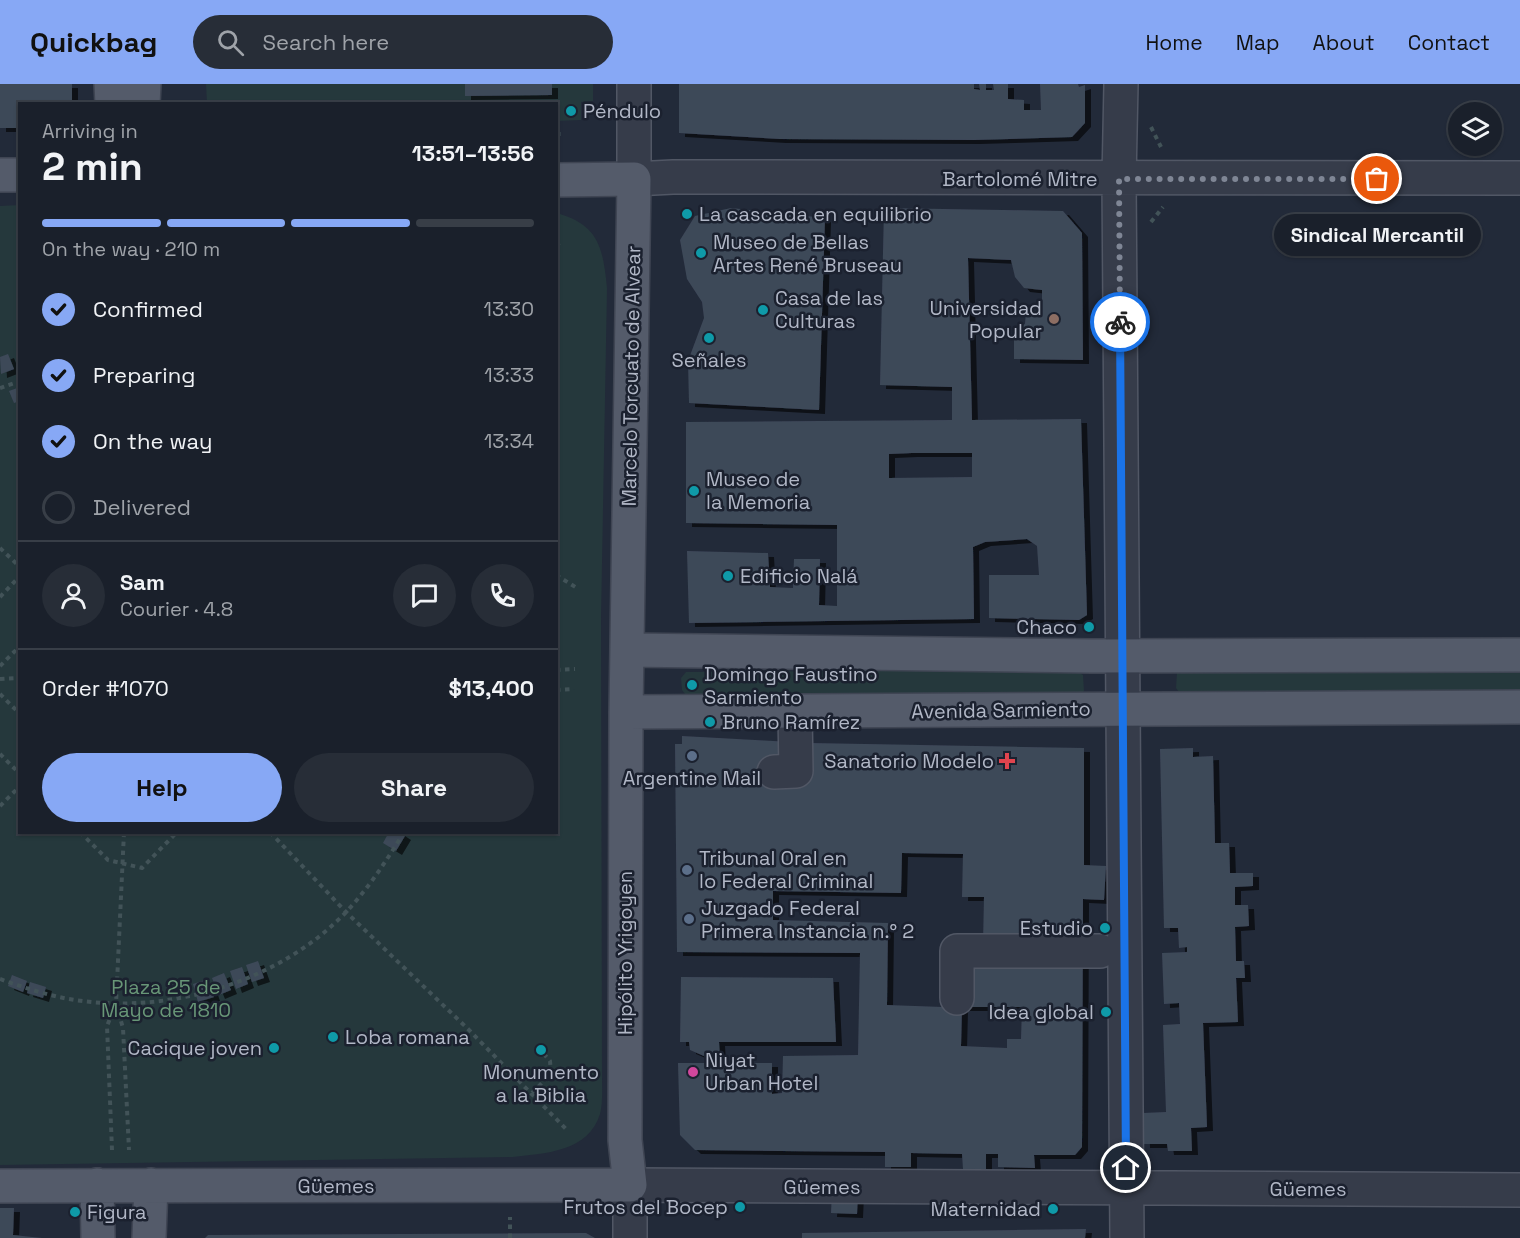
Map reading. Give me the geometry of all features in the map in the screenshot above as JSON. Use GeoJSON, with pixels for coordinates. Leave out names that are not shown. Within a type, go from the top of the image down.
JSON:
{"type":"FeatureCollection","features":[{"type":"Feature","properties":{"kind":"main road"},"geometry":{"type":"LineString","coordinates":[[111,84],[112,102]]}},
{"type":"Feature","properties":{"kind":"main road"},"geometry":{"type":"LineString","coordinates":[[143,102],[144,84]]}},
{"type":"Feature","properties":{"kind":"main road"},"geometry":{"type":"LineString","coordinates":[[0,175],[18,175]]}},
{"type":"Feature","properties":{"kind":"main road","name":"Bartolomé Mitre"},"geometry":{"type":"LineString","coordinates":[[558,180],[634,180]]}},
{"type":"Feature","properties":{"kind":"main road","name":"Marcelo Torcuato de Alvear"},"geometry":{"type":"LineString","coordinates":[[627,658],[634,180]]}},
{"type":"Feature","properties":{"kind":"main road"},"geometry":{"type":"LineString","coordinates":[[627,658],[1520,655]]}},
{"type":"Feature","properties":{"kind":"main road","name":"Hipólito Yrigoyen"},"geometry":{"type":"LineString","coordinates":[[627,658],[625,1140],[630,1185]]}},
{"type":"Feature","properties":{"kind":"main road","name":"Avenida Sarmiento"},"geometry":{"type":"LineString","coordinates":[[626,712],[1520,707]]}},
{"type":"Feature","properties":{"kind":"main road"},"geometry":{"type":"LineString","coordinates":[[98,1238],[124,1185]]}},
{"type":"Feature","properties":{"kind":"main road"},"geometry":{"type":"LineString","coordinates":[[124,1185],[149,1238]]}},
{"type":"Feature","properties":{"kind":"main road","name":"Güemes"},"geometry":{"type":"LineString","coordinates":[[0,1186],[630,1185]]}},
{"type":"Feature","properties":{"kind":"street","name":"Marcelo Torcuato de Alvear"},"geometry":{"type":"LineString","coordinates":[[634,84],[634,180]]}},
{"type":"Feature","properties":{"kind":"street"},"geometry":{"type":"LineString","coordinates":[[1121,84],[1119,179],[1125,656],[1127,1238]]}},
{"type":"Feature","properties":{"kind":"street","name":"Bartolomé Mitre"},"geometry":{"type":"LineString","coordinates":[[634,180],[674,177],[1520,178]]}},
{"type":"Feature","properties":{"kind":"street"},"geometry":{"type":"LineString","coordinates":[[774,772],[796,771],[795,712]]}},
{"type":"Feature","properties":{"kind":"street"},"geometry":{"type":"LineString","coordinates":[[957,998],[957,951],[1100,951]]}},
{"type":"Feature","properties":{"kind":"street","name":"Güemes"},"geometry":{"type":"LineString","coordinates":[[630,1185],[1520,1190]]}},
{"type":"Feature","properties":{"kind":"street","name":"Hipólito Yrigoyen"},"geometry":{"type":"LineString","coordinates":[[630,1185],[630,1238]]}},
{"type":"Feature","properties":{"kind":"path"},"geometry":{"type":"LineString","coordinates":[[1148,226],[1162,207],[1174,207]]}},
{"type":"Feature","properties":{"kind":"path"},"geometry":{"type":"LineString","coordinates":[[558,244],[561,241]]}},
{"type":"Feature","properties":{"kind":"path"},"geometry":{"type":"LineString","coordinates":[[0,388],[18,382]]}},
{"type":"Feature","properties":{"kind":"path"},"geometry":{"type":"LineString","coordinates":[[0,549],[18,565]]}},
{"type":"Feature","properties":{"kind":"path"},"geometry":{"type":"LineString","coordinates":[[558,576],[577,588]]}},
{"type":"Feature","properties":{"kind":"path"},"geometry":{"type":"LineString","coordinates":[[0,597],[18,578]]}},
{"type":"Feature","properties":{"kind":"path"},"geometry":{"type":"LineString","coordinates":[[0,666],[18,648]]}},
{"type":"Feature","properties":{"kind":"path"},"geometry":{"type":"LineString","coordinates":[[558,670],[575,669]]}},
{"type":"Feature","properties":{"kind":"path"},"geometry":{"type":"LineString","coordinates":[[0,679],[18,678]]}},
{"type":"Feature","properties":{"kind":"path"},"geometry":{"type":"LineString","coordinates":[[558,690],[574,689]]}},
{"type":"Feature","properties":{"kind":"path"},"geometry":{"type":"LineString","coordinates":[[0,694],[18,712]]}},
{"type":"Feature","properties":{"kind":"path"},"geometry":{"type":"LineString","coordinates":[[0,754],[18,772]]}},
{"type":"Feature","properties":{"kind":"path"},"geometry":{"type":"LineString","coordinates":[[0,806],[18,788]]}},
{"type":"Feature","properties":{"kind":"path"},"geometry":{"type":"LineString","coordinates":[[82,834],[108,860],[142,868],[175,834]]}},
{"type":"Feature","properties":{"kind":"path"},"geometry":{"type":"LineString","coordinates":[[124,834],[116,1004],[123,1028],[129,1150]]}},
{"type":"Feature","properties":{"kind":"path"},"geometry":{"type":"LineString","coordinates":[[272,834],[346,912],[566,1129]]}},
{"type":"Feature","properties":{"kind":"path"},"geometry":{"type":"LineString","coordinates":[[0,980],[36,992],[76,1000],[116,1004],[180,999],[241,981],[297,952],[346,912],[379,874],[403,834]]}},
{"type":"Feature","properties":{"kind":"path"},"geometry":{"type":"LineString","coordinates":[[112,1150],[107,1026],[116,1004]]}},
{"type":"Feature","properties":{"kind":"path"},"geometry":{"type":"LineString","coordinates":[[532,1093],[551,1074],[550,1061],[543,1053]]}},
{"type":"Feature","properties":{"kind":"path"},"geometry":{"type":"LineString","coordinates":[[510,1217],[510,1238]]}},
{"type":"Feature","properties":{"kind":"green space"},"geometry":{"type":"Polygon","coordinates":[[[206,84],[593,84],[593,101],[581,102],[581,120],[558,121],[558,102],[207,102],[206,84]]]}},
{"type":"Feature","properties":{"kind":"green space","name":"Plaza 25 de Mayo de 1810"},"geometry":{"type":"Polygon","coordinates":[[[18,205],[18,834],[558,834],[558,213],[582,224],[596,240],[603,261],[607,288],[601,618],[602,1105],[594,1127],[576,1143],[552,1152],[513,1157],[0,1165],[0,206],[18,205]]]}},
{"type":"Feature","properties":{"kind":"green space"},"geometry":{"type":"Polygon","coordinates":[[[1520,666],[1520,698],[1182,696],[1176,688],[1177,672],[1520,666]]]}},
{"type":"Feature","properties":{"kind":"green space"},"geometry":{"type":"Polygon","coordinates":[[[1075,670],[1083,675],[1084,691],[1076,698],[688,698],[682,690],[681,678],[686,672],[1075,670]]]}},
{"type":"Feature","properties":{"kind":"building"},"geometry":{"type":"Polygon","coordinates":[[[0,84],[72,84],[72,102],[18,102],[18,128],[0,128],[0,84]]]}},
{"type":"Feature","properties":{"kind":"building"},"geometry":{"type":"Polygon","coordinates":[[[465,84],[552,84],[552,95],[465,96],[465,84]]]}},
{"type":"Feature","properties":{"kind":"building"},"geometry":{"type":"Polygon","coordinates":[[[679,84],[974,84],[974,89],[980,90],[979,84],[986,84],[986,90],[994,90],[993,84],[1008,84],[1008,99],[1024,100],[1024,110],[1041,110],[1040,84],[1078,84],[1079,87],[1085,85],[1085,123],[1072,137],[974,140],[780,139],[679,133],[679,84]]]}},
{"type":"Feature","properties":{"kind":"building","name":"Casa de las Culturas"},"geometry":{"type":"Polygon","coordinates":[[[731,208],[825,218],[819,410],[689,403],[688,361],[704,318],[702,302],[687,279],[680,240],[695,216],[731,208]]]}},
{"type":"Feature","properties":{"kind":"building"},"geometry":{"type":"Polygon","coordinates":[[[884,208],[1063,211],[1082,233],[1083,360],[1014,359],[1014,330],[1025,324],[1026,312],[1042,313],[1042,290],[1024,288],[1015,277],[1011,260],[968,258],[972,420],[1081,419],[1087,615],[1079,620],[989,618],[989,575],[1039,575],[1037,546],[1027,539],[985,542],[973,547],[974,619],[689,623],[687,551],[768,553],[770,587],[793,588],[794,559],[820,559],[819,605],[837,606],[837,525],[686,523],[686,422],[952,420],[952,387],[880,385],[884,208]],[[972,453],[889,454],[889,478],[972,477],[972,453]]]}},
{"type":"Feature","properties":{"kind":"building"},"geometry":{"type":"Polygon","coordinates":[[[8,354],[14,369],[1,374],[0,357],[8,354]]]}},
{"type":"Feature","properties":{"kind":"building"},"geometry":{"type":"Polygon","coordinates":[[[18,388],[18,402],[14,403],[9,391],[18,388]]]}},
{"type":"Feature","properties":{"kind":"building"},"geometry":{"type":"Polygon","coordinates":[[[682,736],[810,743],[1084,748],[1084,865],[1106,866],[1104,900],[1083,899],[1082,1147],[1075,1155],[1034,1155],[1035,1168],[998,1167],[998,1154],[986,1154],[986,1169],[963,1169],[962,1154],[911,1153],[911,1167],[885,1167],[885,1152],[695,1150],[680,1135],[678,1063],[772,1063],[772,1094],[782,1093],[783,1056],[858,1055],[860,953],[677,952],[675,744],[682,744],[682,736]],[[902,853],[901,893],[773,891],[773,920],[888,923],[887,1005],[943,1007],[944,943],[983,944],[984,897],[962,897],[963,854],[902,853]],[[962,1007],[961,1046],[1007,1048],[1007,1039],[1021,1039],[1022,1007],[962,1007]]]}},
{"type":"Feature","properties":{"kind":"building"},"geometry":{"type":"Polygon","coordinates":[[[1193,748],[1193,757],[1213,756],[1215,843],[1229,843],[1230,873],[1253,873],[1253,886],[1235,887],[1235,905],[1248,905],[1249,926],[1235,927],[1236,961],[1244,961],[1245,978],[1236,978],[1238,1022],[1203,1023],[1207,1127],[1191,1128],[1192,1151],[1168,1151],[1167,1144],[1144,1144],[1143,1113],[1166,1112],[1163,1025],[1180,1024],[1179,1003],[1164,1004],[1162,953],[1187,952],[1187,947],[1179,948],[1178,928],[1164,928],[1160,749],[1193,748]]]}},
{"type":"Feature","properties":{"kind":"building"},"geometry":{"type":"Polygon","coordinates":[[[388,834],[405,836],[396,851],[383,843],[388,834]]]}},
{"type":"Feature","properties":{"kind":"building"},"geometry":{"type":"Polygon","coordinates":[[[258,961],[264,978],[252,982],[246,965],[258,961]]]}},
{"type":"Feature","properties":{"kind":"building"},"geometry":{"type":"Polygon","coordinates":[[[242,967],[248,984],[236,989],[230,971],[242,967]]]}},
{"type":"Feature","properties":{"kind":"building"},"geometry":{"type":"Polygon","coordinates":[[[224,973],[231,990],[219,995],[212,978],[224,973]]]}},
{"type":"Feature","properties":{"kind":"building"},"geometry":{"type":"Polygon","coordinates":[[[12,975],[27,981],[23,992],[8,986],[12,975]]]}},
{"type":"Feature","properties":{"kind":"building"},"geometry":{"type":"Polygon","coordinates":[[[681,977],[833,978],[836,1042],[719,1042],[720,1058],[711,1059],[690,1050],[689,1042],[680,1042],[681,977]]]}},
{"type":"Feature","properties":{"kind":"building"},"geometry":{"type":"Polygon","coordinates":[[[208,979],[214,997],[198,1002],[193,984],[208,979]]]}},
{"type":"Feature","properties":{"kind":"building"},"geometry":{"type":"Polygon","coordinates":[[[30,982],[46,987],[43,998],[27,993],[30,982]]]}},
{"type":"Feature","properties":{"kind":"building"},"geometry":{"type":"Polygon","coordinates":[[[832,1191],[858,1192],[857,1214],[831,1213],[832,1191]]]}},
{"type":"Feature","properties":{"kind":"building"},"geometry":{"type":"Polygon","coordinates":[[[0,1208],[14,1208],[13,1235],[42,1238],[0,1238],[0,1208]]]}},
{"type":"Feature","properties":{"kind":"building"},"geometry":{"type":"Polygon","coordinates":[[[1086,1229],[1085,1238],[802,1238],[802,1233],[1086,1229]]]}},
{"type":"Feature","properties":{"kind":"building"},"geometry":{"type":"Polygon","coordinates":[[[586,1233],[595,1238],[205,1238],[208,1235],[586,1233]]]}},
{"type":"Feature","properties":{"kind":"way so far"},"geometry":{"type":"LineString","coordinates":[[1120,322],[1119,179],[1377,179]]}},
{"type":"Feature","properties":{"kind":"place","name":"Péndulo"},"geometry":{"type":"Point","coordinates":[571,111]}},
{"type":"Feature","properties":{"kind":"place","name":"Sindical Mercantil"},"geometry":{"type":"Point","coordinates":[1377,179]}},
{"type":"Feature","properties":{"kind":"place","name":"La cascada en equilibrio"},"geometry":{"type":"Point","coordinates":[687,214]}},
{"type":"Feature","properties":{"kind":"place","name":"Museo de Bellas Artes René Bruseau"},"geometry":{"type":"Point","coordinates":[701,253]}},
{"type":"Feature","properties":{"kind":"place","name":"Casa de las Culturas"},"geometry":{"type":"Point","coordinates":[763,310]}},
{"type":"Feature","properties":{"kind":"place","name":"Universidad Popular"},"geometry":{"type":"Point","coordinates":[1054,319]}},
{"type":"Feature","properties":{"kind":"place","name":"Señales"},"geometry":{"type":"Point","coordinates":[709,338]}},
{"type":"Feature","properties":{"kind":"place","name":"Museo de la Memoria"},"geometry":{"type":"Point","coordinates":[694,491]}},
{"type":"Feature","properties":{"kind":"place","name":"Edificio Nalá"},"geometry":{"type":"Point","coordinates":[728,576]}},
{"type":"Feature","properties":{"kind":"place","name":"Chaco"},"geometry":{"type":"Point","coordinates":[1089,627]}},
{"type":"Feature","properties":{"kind":"place","name":"Domingo Faustino Sarmiento"},"geometry":{"type":"Point","coordinates":[692,685]}},
{"type":"Feature","properties":{"kind":"place","name":"Bruno Ramírez"},"geometry":{"type":"Point","coordinates":[710,722]}},
{"type":"Feature","properties":{"kind":"place","name":"Argentine Mail"},"geometry":{"type":"Point","coordinates":[692,756]}},
{"type":"Feature","properties":{"kind":"place","name":"Sanatorio Modelo"},"geometry":{"type":"Point","coordinates":[1007,761]}},
{"type":"Feature","properties":{"kind":"place","name":"Tribunal Oral en lo Federal Criminal"},"geometry":{"type":"Point","coordinates":[687,870]}},
{"type":"Feature","properties":{"kind":"place","name":"Juzgado Federal Primera Instancia n.° 2"},"geometry":{"type":"Point","coordinates":[689,919]}},
{"type":"Feature","properties":{"kind":"place","name":"Estudio"},"geometry":{"type":"Point","coordinates":[1105,928]}},
{"type":"Feature","properties":{"kind":"place","name":"Idea global"},"geometry":{"type":"Point","coordinates":[1106,1012]}},
{"type":"Feature","properties":{"kind":"place","name":"Loba romana"},"geometry":{"type":"Point","coordinates":[333,1037]}},
{"type":"Feature","properties":{"kind":"place","name":"Cacique joven"},"geometry":{"type":"Point","coordinates":[274,1048]}},
{"type":"Feature","properties":{"kind":"place","name":"Monumento a la Biblia"},"geometry":{"type":"Point","coordinates":[541,1050]}},
{"type":"Feature","properties":{"kind":"place","name":"Niyat Urban Hotel"},"geometry":{"type":"Point","coordinates":[693,1072]}},
{"type":"Feature","properties":{"kind":"place","name":"Frutos del Bocep"},"geometry":{"type":"Point","coordinates":[740,1207]}},
{"type":"Feature","properties":{"kind":"place","name":"Maternidad"},"geometry":{"type":"Point","coordinates":[1053,1209]}},
{"type":"Feature","properties":{"kind":"place","name":"Figura"},"geometry":{"type":"Point","coordinates":[75,1212]}},
{"type":"Feature","properties":{"kind":"route"},"geometry":{"type":"LineString","coordinates":[[1120,322],[1125,656],[1126,1168]]}}]}
